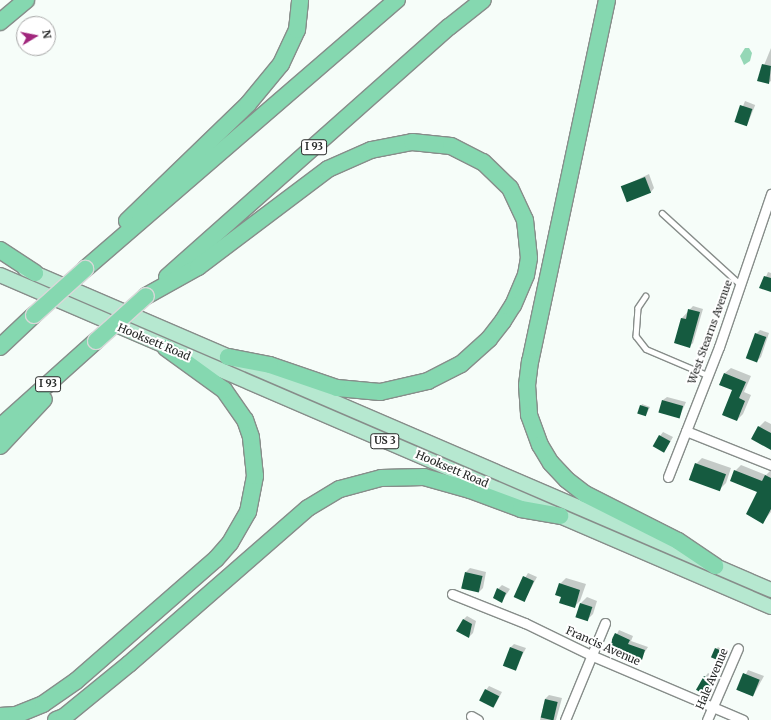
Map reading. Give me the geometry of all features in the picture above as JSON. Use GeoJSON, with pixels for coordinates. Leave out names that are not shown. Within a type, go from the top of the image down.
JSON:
{"type":"FeatureCollection","features":[{"type":"Feature","properties":{"kind":"highway"},"geometry":{"type":"LineString","coordinates":[[0,22],[26,0]]}},
{"type":"Feature","properties":{"kind":"highway"},"geometry":{"type":"LineString","coordinates":[[85,269],[138,208],[248,104],[281,64],[297,30],[300,0]]}},
{"type":"Feature","properties":{"kind":"highway"},"geometry":{"type":"LineString","coordinates":[[0,347],[85,269],[398,0]]}},
{"type":"Feature","properties":{"kind":"highway","name":"I 93"},"geometry":{"type":"LineString","coordinates":[[0,427],[449,27],[484,0]]}},
{"type":"Feature","properties":{"kind":"highway"},"geometry":{"type":"LineString","coordinates":[[607,0],[530,361],[527,384],[529,415],[540,445],[551,463],[568,480],[586,494],[678,541],[716,566]]}},
{"type":"Feature","properties":{"kind":"highway"},"geometry":{"type":"LineString","coordinates":[[146,296],[198,267],[328,169],[371,150],[412,142],[451,146],[483,162],[510,188],[525,220],[529,258],[526,275],[514,306],[503,321],[489,339],[460,364],[428,381],[380,392],[337,388],[270,365],[228,357]]}},
{"type":"Feature","properties":{"kind":"highway"},"geometry":{"type":"LineString","coordinates":[[0,250],[35,273]]}},
{"type":"Feature","properties":{"kind":"highway"},"geometry":{"type":"LineString","coordinates":[[0,333],[34,315]]}},
{"type":"Feature","properties":{"kind":"highway"},"geometry":{"type":"LineString","coordinates":[[0,716],[16,715],[43,704],[76,681],[216,559],[230,543],[248,512],[255,476],[251,437],[245,420],[224,390],[166,348]]}},
{"type":"Feature","properties":{"kind":"highway"},"geometry":{"type":"LineString","coordinates":[[0,446],[51,392],[66,368]]}},
{"type":"Feature","properties":{"kind":"highway"},"geometry":{"type":"LineString","coordinates":[[56,720],[64,717],[129,664],[308,508],[340,489],[381,478],[424,477],[463,488],[521,509],[560,516]]}},
{"type":"Feature","properties":{"kind":"main road","name":"Hooksett Road"},"geometry":{"type":"LineString","coordinates":[[0,259],[771,590]]}},
{"type":"Feature","properties":{"kind":"main road","name":"Hooksett Road"},"geometry":{"type":"LineString","coordinates":[[0,275],[166,348],[771,607]]}},
{"type":"Feature","properties":{"kind":"street","name":"West Stearns Avenue"},"geometry":{"type":"LineString","coordinates":[[668,477],[741,285],[771,194]]}},
{"type":"Feature","properties":{"kind":"street"},"geometry":{"type":"LineString","coordinates":[[686,431],[771,465]]}},
{"type":"Feature","properties":{"kind":"street","name":"Francis Avenue"},"geometry":{"type":"LineString","coordinates":[[452,594],[525,623],[593,656],[743,720]]}},
{"type":"Feature","properties":{"kind":"street"},"geometry":{"type":"LineString","coordinates":[[565,720],[593,656],[605,623]]}},
{"type":"Feature","properties":{"kind":"street","name":"Hale Avenue"},"geometry":{"type":"LineString","coordinates":[[707,720],[738,648]]}},
{"type":"Feature","properties":{"kind":"lane"},"geometry":{"type":"LineString","coordinates":[[662,213],[741,285]]}},
{"type":"Feature","properties":{"kind":"lane"},"geometry":{"type":"LineString","coordinates":[[646,296],[638,308],[636,336],[646,349],[707,375]]}},
{"type":"Feature","properties":{"kind":"shaded area"},"geometry":{"type":"Polygon","coordinates":[[[745,48],[749,48],[752,53],[750,61],[744,65],[740,56],[745,48]]]}},
{"type":"Feature","properties":{"kind":"building"},"geometry":{"type":"Polygon","coordinates":[[[762,64],[771,66],[769,84],[757,81],[762,64]]]}},
{"type":"Feature","properties":{"kind":"building"},"geometry":{"type":"Polygon","coordinates":[[[740,105],[752,109],[747,126],[734,122],[740,105]]]}},
{"type":"Feature","properties":{"kind":"building"},"geometry":{"type":"Polygon","coordinates":[[[645,177],[651,193],[627,202],[621,186],[645,177]]]}},
{"type":"Feature","properties":{"kind":"building"},"geometry":{"type":"Polygon","coordinates":[[[764,276],[771,278],[771,292],[759,288],[764,276]]]}},
{"type":"Feature","properties":{"kind":"building"},"geometry":{"type":"Polygon","coordinates":[[[688,309],[700,312],[690,348],[674,343],[681,318],[686,319],[688,309]]]}},
{"type":"Feature","properties":{"kind":"building"},"geometry":{"type":"Polygon","coordinates":[[[755,333],[766,337],[757,362],[746,358],[755,333]]]}},
{"type":"Feature","properties":{"kind":"building"},"geometry":{"type":"Polygon","coordinates":[[[724,373],[746,382],[739,398],[745,401],[737,421],[722,415],[732,390],[719,385],[724,373]]]}},
{"type":"Feature","properties":{"kind":"building"},"geometry":{"type":"Polygon","coordinates":[[[662,400],[683,406],[680,419],[658,412],[662,400]]]}},
{"type":"Feature","properties":{"kind":"building"},"geometry":{"type":"Polygon","coordinates":[[[640,405],[649,408],[646,416],[637,414],[640,405]]]}},
{"type":"Feature","properties":{"kind":"building"},"geometry":{"type":"Polygon","coordinates":[[[758,426],[771,433],[771,450],[751,439],[758,426]]]}},
{"type":"Feature","properties":{"kind":"building"},"geometry":{"type":"Polygon","coordinates":[[[659,435],[670,441],[664,453],[653,446],[659,435]]]}},
{"type":"Feature","properties":{"kind":"building"},"geometry":{"type":"Polygon","coordinates":[[[695,463],[726,474],[720,491],[689,480],[695,463]]]}},
{"type":"Feature","properties":{"kind":"building"},"geometry":{"type":"Polygon","coordinates":[[[734,470],[762,481],[765,475],[771,478],[771,509],[763,524],[746,514],[757,492],[730,481],[734,470]]]}},
{"type":"Feature","properties":{"kind":"building"},"geometry":{"type":"Polygon","coordinates":[[[465,572],[483,576],[479,593],[461,589],[465,572]]]}},
{"type":"Feature","properties":{"kind":"building"},"geometry":{"type":"Polygon","coordinates":[[[523,576],[534,581],[525,602],[514,597],[523,576]]]}},
{"type":"Feature","properties":{"kind":"building"},"geometry":{"type":"Polygon","coordinates":[[[559,583],[580,590],[575,608],[559,603],[561,597],[555,595],[559,583]]]}},
{"type":"Feature","properties":{"kind":"building"},"geometry":{"type":"Polygon","coordinates":[[[497,588],[506,593],[502,603],[493,598],[497,588]]]}},
{"type":"Feature","properties":{"kind":"building"},"geometry":{"type":"Polygon","coordinates":[[[580,603],[592,607],[588,621],[575,617],[580,603]]]}},
{"type":"Feature","properties":{"kind":"building"},"geometry":{"type":"Polygon","coordinates":[[[463,619],[472,624],[469,638],[456,631],[463,619]]]}},
{"type":"Feature","properties":{"kind":"building"},"geometry":{"type":"Polygon","coordinates":[[[615,633],[630,640],[628,644],[645,650],[642,660],[624,653],[623,656],[607,649],[615,633]]]}},
{"type":"Feature","properties":{"kind":"building"},"geometry":{"type":"Polygon","coordinates":[[[510,647],[523,652],[516,671],[503,666],[510,647]]]}},
{"type":"Feature","properties":{"kind":"building"},"geometry":{"type":"Polygon","coordinates":[[[715,648],[724,652],[720,661],[711,657],[715,648]]]}},
{"type":"Feature","properties":{"kind":"building"},"geometry":{"type":"Polygon","coordinates":[[[743,673],[760,680],[753,696],[736,690],[743,673]]]}},
{"type":"Feature","properties":{"kind":"building"},"geometry":{"type":"Polygon","coordinates":[[[704,676],[716,683],[708,697],[696,690],[704,676]]]}},
{"type":"Feature","properties":{"kind":"building"},"geometry":{"type":"Polygon","coordinates":[[[485,689],[499,696],[493,708],[479,701],[485,689]]]}},
{"type":"Feature","properties":{"kind":"building"},"geometry":{"type":"Polygon","coordinates":[[[545,699],[558,702],[553,720],[541,718],[545,699]]]}}]}
